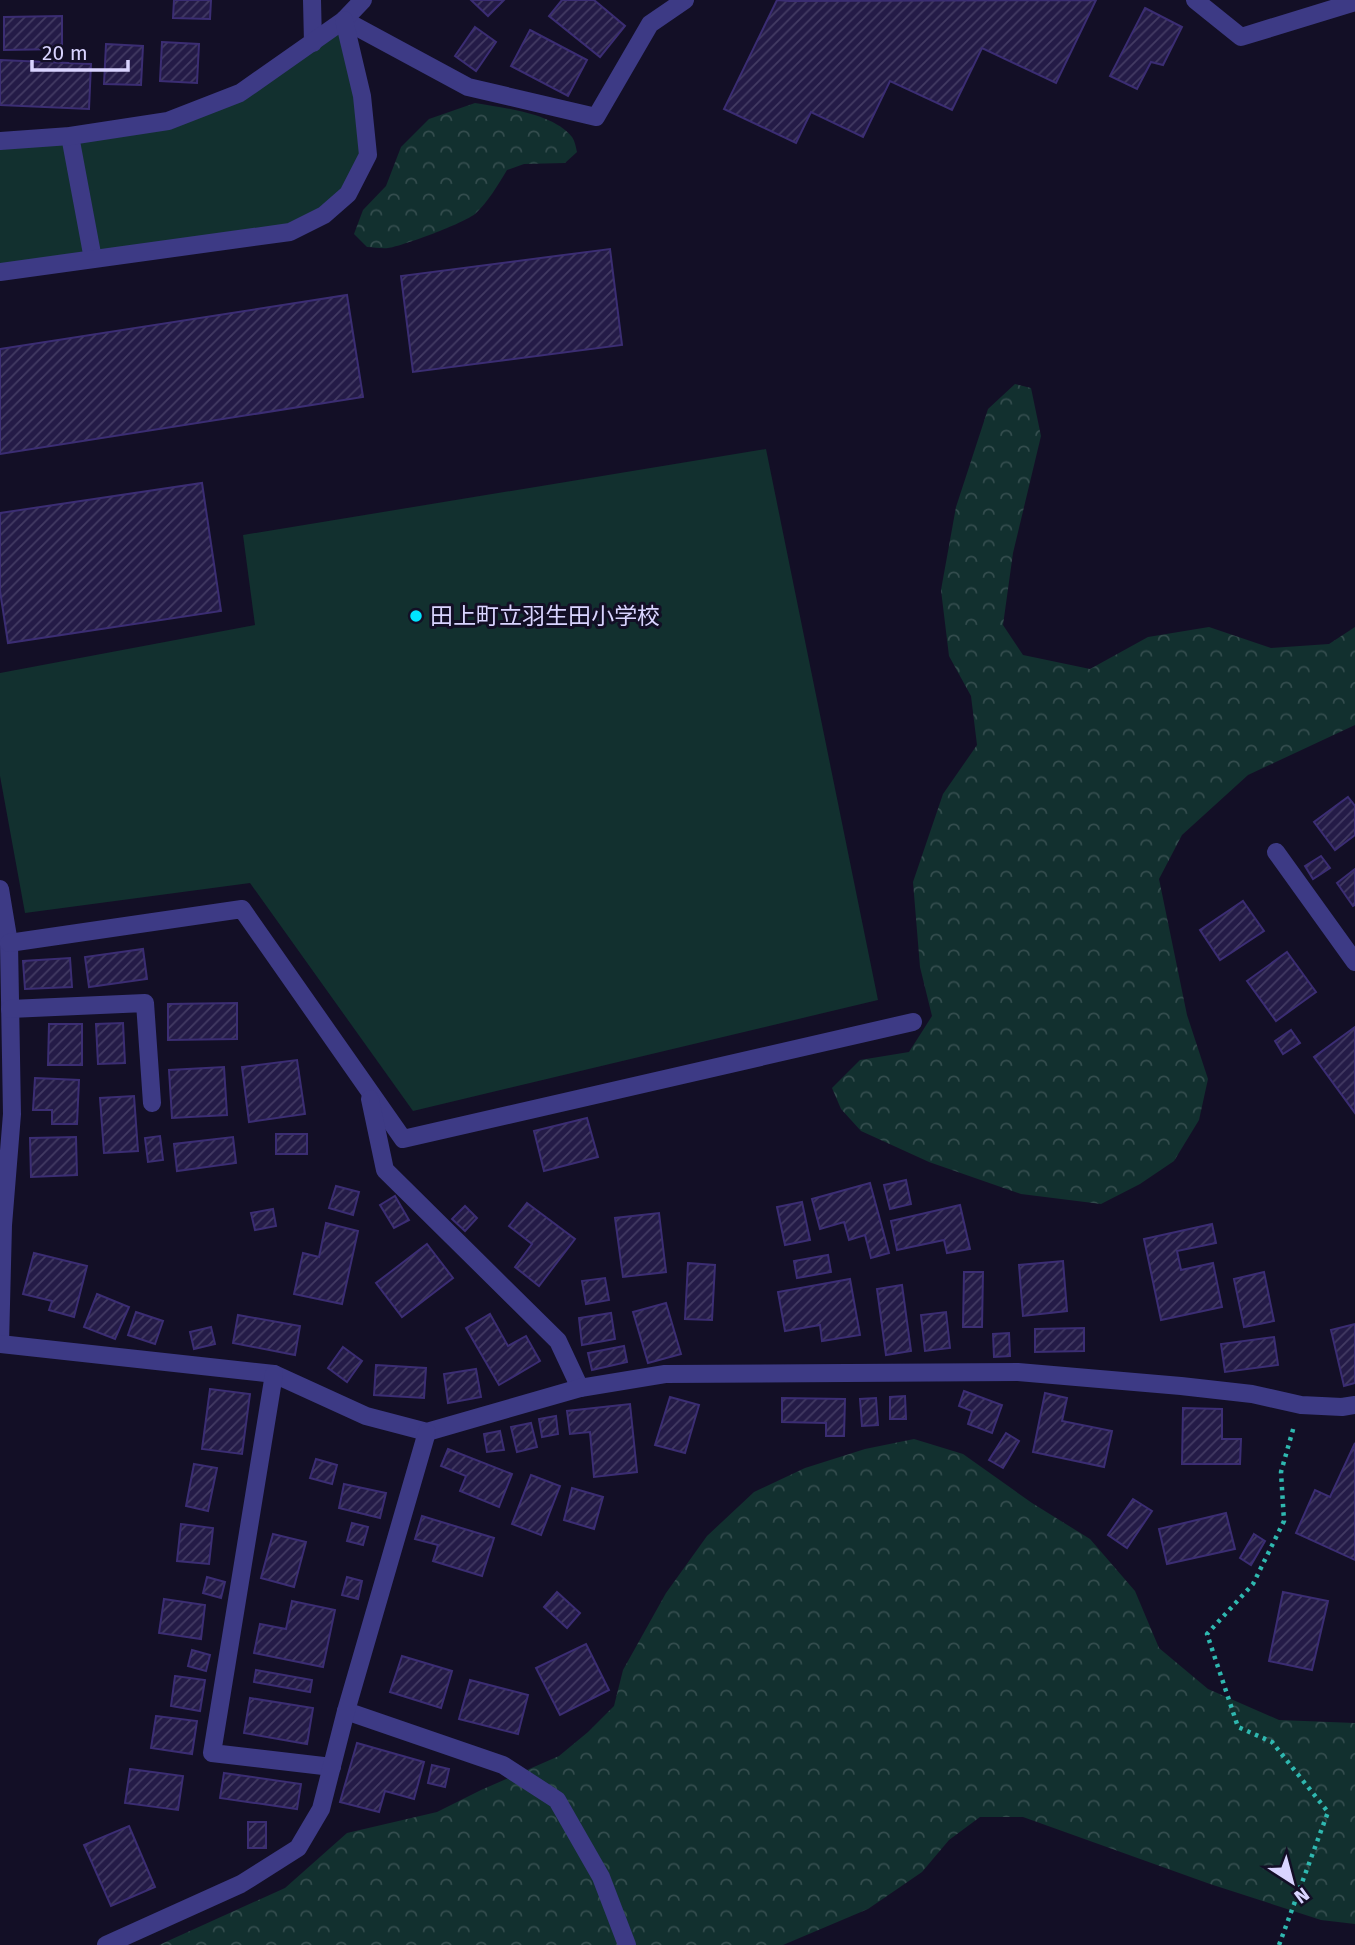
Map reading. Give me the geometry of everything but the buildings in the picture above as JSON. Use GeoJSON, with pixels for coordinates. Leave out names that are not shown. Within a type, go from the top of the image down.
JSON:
{"type":"FeatureCollection","features":[{"type":"Feature","properties":{"kind":"street"},"geometry":{"type":"LineString","coordinates":[[312,0],[313,43]]}},
{"type":"Feature","properties":{"kind":"street"},"geometry":{"type":"LineString","coordinates":[[0,141],[69,136],[169,121],[240,93],[344,20],[363,0]]}},
{"type":"Feature","properties":{"kind":"street"},"geometry":{"type":"LineString","coordinates":[[344,20],[468,87],[596,117],[650,24],[685,0]]}},
{"type":"Feature","properties":{"kind":"street"},"geometry":{"type":"LineString","coordinates":[[1195,0],[1241,37],[1355,2]]}},
{"type":"Feature","properties":{"kind":"street"},"geometry":{"type":"LineString","coordinates":[[0,272],[290,232],[324,215],[348,194],[368,155],[362,96],[344,20]]}},
{"type":"Feature","properties":{"kind":"street"},"geometry":{"type":"LineString","coordinates":[[69,136],[93,259]]}},
{"type":"Feature","properties":{"kind":"street"},"geometry":{"type":"LineString","coordinates":[[1276,852],[1355,962]]}},
{"type":"Feature","properties":{"kind":"street"},"geometry":{"type":"LineString","coordinates":[[0,889],[1,909],[9,943],[12,1114],[3,1224],[0,1344],[275,1374],[366,1416],[428,1432],[579,1388],[665,1374],[1018,1372],[1252,1394],[1301,1405],[1355,1405]]}},
{"type":"Feature","properties":{"kind":"street"},"geometry":{"type":"LineString","coordinates":[[9,943],[242,909],[403,1139],[913,1022]]}},
{"type":"Feature","properties":{"kind":"street"},"geometry":{"type":"LineString","coordinates":[[10,1009],[145,1003],[152,1102]]}},
{"type":"Feature","properties":{"kind":"street"},"geometry":{"type":"LineString","coordinates":[[368,1090],[385,1170],[558,1341],[579,1388]]}},
{"type":"Feature","properties":{"kind":"street"},"geometry":{"type":"LineString","coordinates":[[275,1374],[212,1753],[332,1767]]}},
{"type":"Feature","properties":{"kind":"street"},"geometry":{"type":"LineString","coordinates":[[106,1945],[241,1884],[299,1848],[321,1809],[346,1711],[428,1432]]}},
{"type":"Feature","properties":{"kind":"street"},"geometry":{"type":"LineString","coordinates":[[346,1711],[503,1765],[557,1800],[601,1877],[627,1945]]}},
{"type":"Feature","properties":{"kind":"path"},"geometry":{"type":"LineString","coordinates":[[1279,1945],[1328,1812],[1272,1742],[1238,1727],[1206,1634],[1253,1584],[1284,1521],[1281,1472],[1301,1405]]}},
{"type":"Feature","properties":{"kind":"green space"},"geometry":{"type":"Polygon","coordinates":[[[344,20],[368,155],[348,194],[290,232],[0,272],[0,141],[169,121],[240,93],[344,20]]]}},
{"type":"Feature","properties":{"kind":"green space"},"geometry":{"type":"Polygon","coordinates":[[[475,103],[527,113],[553,122],[572,137],[577,152],[565,163],[524,164],[507,170],[480,209],[459,223],[396,246],[367,247],[354,234],[363,210],[386,186],[401,147],[429,119],[475,103]]]}},
{"type":"Feature","properties":{"kind":"green space"},"geometry":{"type":"Polygon","coordinates":[[[1015,384],[1031,388],[1041,436],[1013,553],[1003,625],[1023,655],[1090,669],[1148,637],[1209,627],[1271,648],[1329,644],[1355,627],[1355,725],[1248,775],[1182,835],[1159,879],[1187,1015],[1208,1079],[1199,1120],[1174,1161],[1140,1184],[1101,1204],[1021,1194],[929,1162],[861,1131],[841,1109],[832,1088],[860,1060],[909,1052],[932,1016],[920,967],[913,882],[943,794],[977,745],[971,696],[949,656],[941,590],[956,507],[988,409],[1015,384]]]}},
{"type":"Feature","properties":{"kind":"green space"},"geometry":{"type":"Polygon","coordinates":[[[766,449],[878,1000],[413,1111],[250,883],[25,913],[0,776],[0,673],[255,625],[243,535],[766,449]]]}},
{"type":"Feature","properties":{"kind":"green space"},"geometry":{"type":"Polygon","coordinates":[[[914,1439],[963,1454],[1032,1503],[1090,1539],[1135,1591],[1159,1648],[1208,1689],[1279,1720],[1355,1723],[1355,1924],[1321,1920],[1210,1884],[1023,1817],[980,1817],[949,1840],[922,1872],[868,1909],[783,1945],[159,1945],[285,1888],[347,1833],[437,1812],[559,1756],[614,1706],[623,1670],[666,1593],[707,1536],[754,1492],[805,1468],[865,1449],[914,1439]]]}},
{"type":"Feature","properties":{"kind":"place","name":"田上町立羽生田小学校"},"geometry":{"type":"Point","coordinates":[416,616]}}]}
